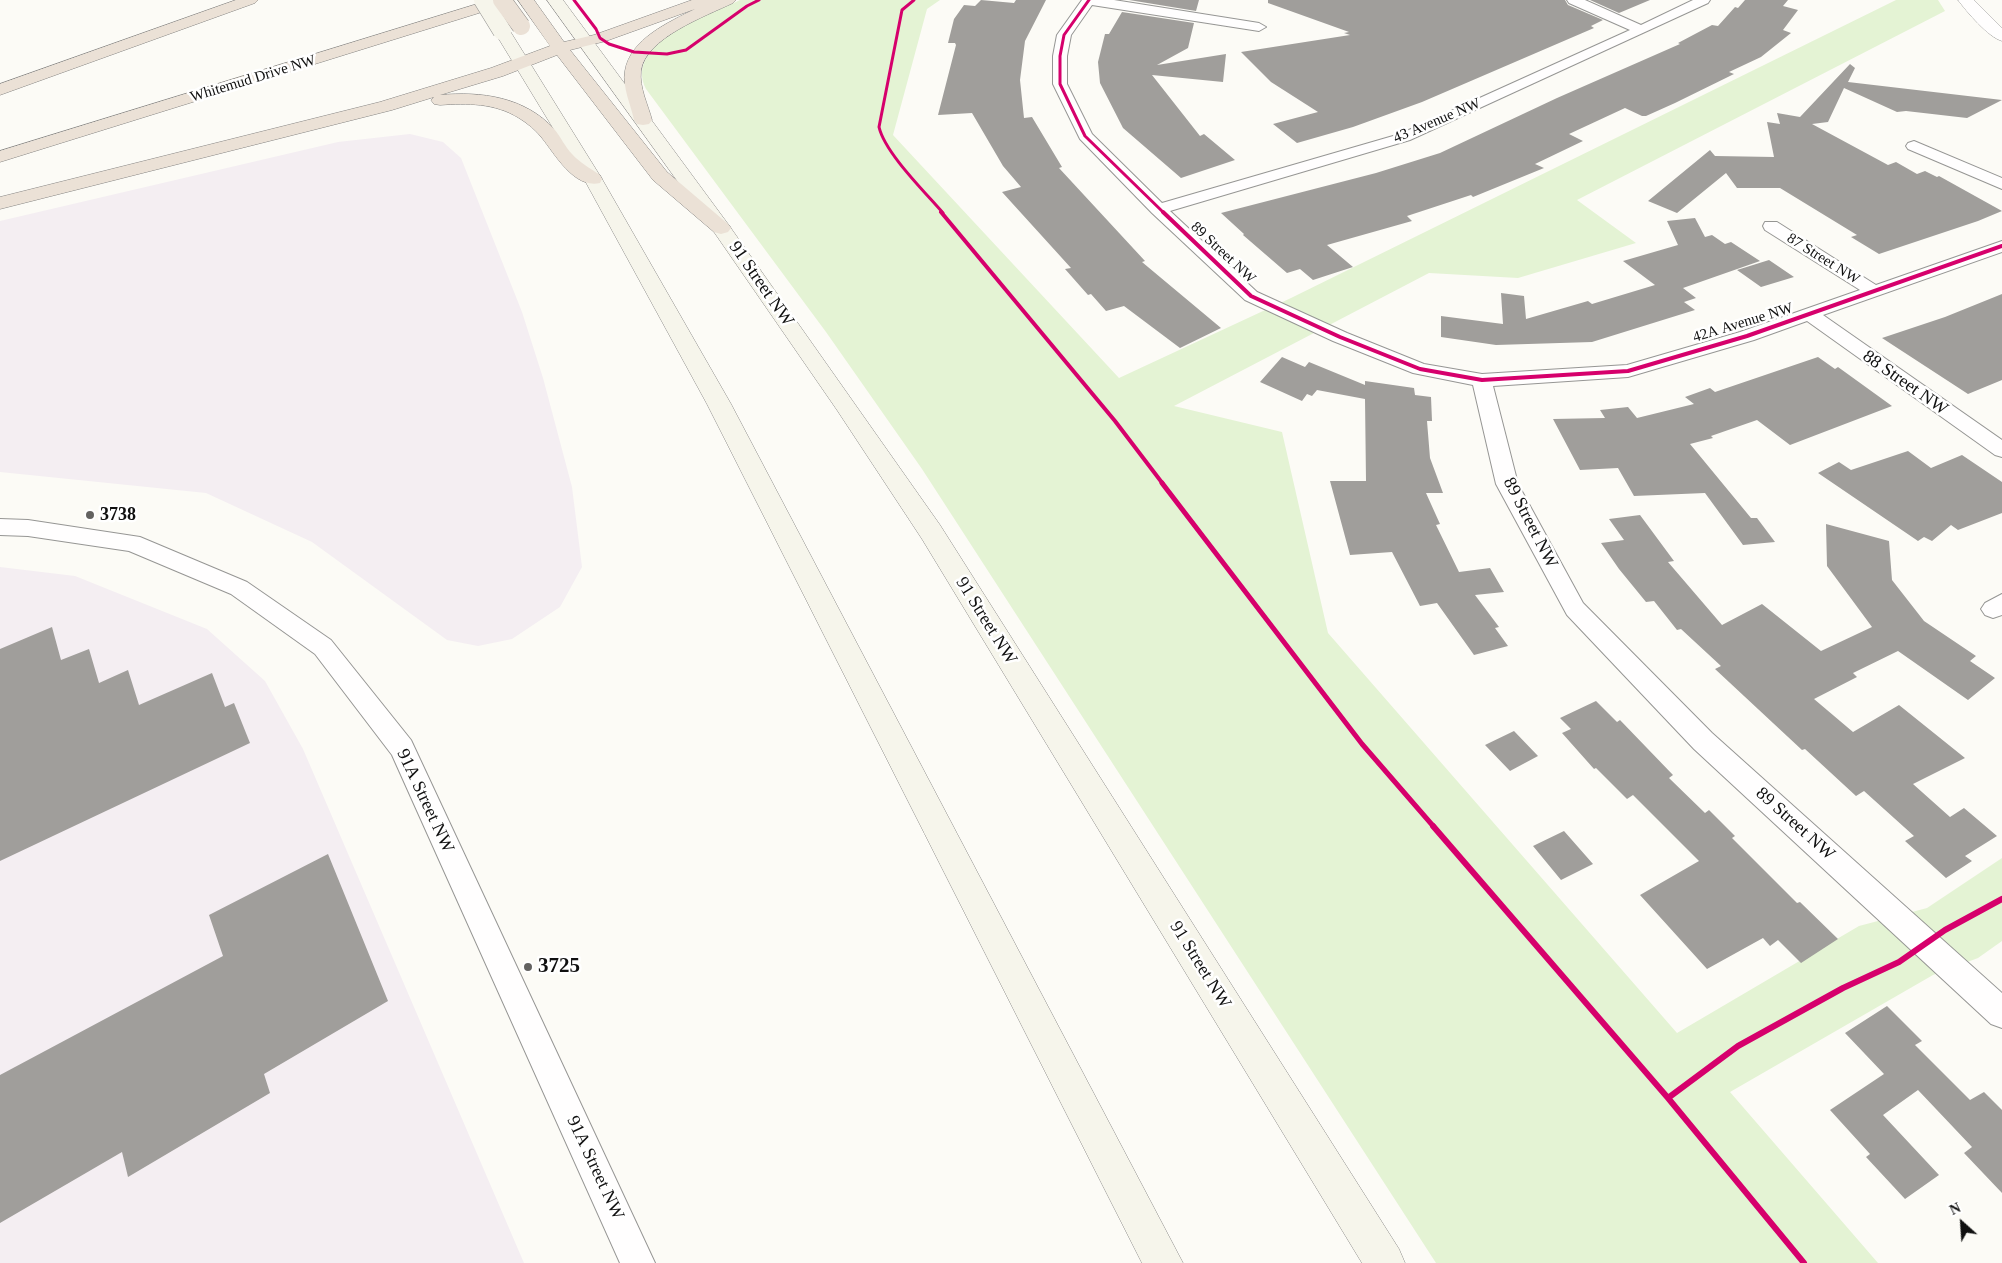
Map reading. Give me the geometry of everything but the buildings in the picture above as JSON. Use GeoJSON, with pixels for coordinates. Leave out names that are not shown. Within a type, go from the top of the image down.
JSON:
{"type":"FeatureCollection","features":[{"type":"Feature","properties":{"kind":"highway"},"geometry":{"type":"LineString","coordinates":[[90,57],[240,0]]}},
{"type":"Feature","properties":{"kind":"highway"},"geometry":{"type":"LineString","coordinates":[[0,90],[250,0]]}},
{"type":"Feature","properties":{"kind":"highway","name":"Whitemud Drive NW"},"geometry":{"type":"LineString","coordinates":[[246,64],[455,0]]}},
{"type":"Feature","properties":{"kind":"highway"},"geometry":{"type":"LineString","coordinates":[[504,0],[522,26],[547,48],[560,48],[576,35],[575,27]]}},
{"type":"Feature","properties":{"kind":"highway","name":"Whitemud Drive NW"},"geometry":{"type":"LineString","coordinates":[[0,157],[504,0]]}},
{"type":"Feature","properties":{"kind":"highway"},"geometry":{"type":"LineString","coordinates":[[526,0],[560,48],[660,176],[721,228]]}},
{"type":"Feature","properties":{"kind":"highway"},"geometry":{"type":"LineString","coordinates":[[0,203],[321,124],[450,87],[523,63],[560,48],[587,42],[707,0]]}},
{"type":"Feature","properties":{"kind":"highway"},"geometry":{"type":"LineString","coordinates":[[643,120],[633,69],[641,53],[666,31],[728,0]]}},
{"type":"Feature","properties":{"kind":"highway"},"geometry":{"type":"LineString","coordinates":[[321,124],[441,100],[463,98],[490,100],[513,106],[531,118],[549,134],[567,160],[593,179]]}},
{"type":"Feature","properties":{"kind":"main road"},"geometry":{"type":"LineString","coordinates":[[483,0],[593,179],[720,406],[1164,1263]]}},
{"type":"Feature","properties":{"kind":"main road","name":"91 Street NW"},"geometry":{"type":"LineString","coordinates":[[560,6],[721,228],[931,532],[1385,1263]]}},
{"type":"Feature","properties":{"kind":"street"},"geometry":{"type":"LineString","coordinates":[[1089,0],[1259,27]]}},
{"type":"Feature","properties":{"kind":"street","name":"89 Street NW"},"geometry":{"type":"LineString","coordinates":[[1089,0],[1064,35],[1060,56],[1060,84],[1085,136],[1158,209],[1251,296],[1340,337],[1420,369],[1482,380],[1507,484],[1575,609],[1703,741],[1928,943],[2002,1013]]}},
{"type":"Feature","properties":{"kind":"street"},"geometry":{"type":"LineString","coordinates":[[1574,0],[1641,30]]}},
{"type":"Feature","properties":{"kind":"street","name":"43 Avenue NW"},"geometry":{"type":"LineString","coordinates":[[1158,209],[1405,137],[1703,0]]}},
{"type":"Feature","properties":{"kind":"street"},"geometry":{"type":"LineString","coordinates":[[1966,0],[2002,36]]}},
{"type":"Feature","properties":{"kind":"street"},"geometry":{"type":"LineString","coordinates":[[1914,146],[2002,184]]}},
{"type":"Feature","properties":{"kind":"street","name":"87 Street NW"},"geometry":{"type":"LineString","coordinates":[[1771,226],[1875,292]]}},
{"type":"Feature","properties":{"kind":"street","name":"42A Avenue NW"},"geometry":{"type":"LineString","coordinates":[[1482,380],[1628,371],[1747,336],[1810,315],[2002,246]]}},
{"type":"Feature","properties":{"kind":"street","name":"88 Street NW"},"geometry":{"type":"LineString","coordinates":[[1810,315],[2002,450]]}},
{"type":"Feature","properties":{"kind":"street","name":"91A Street NW"},"geometry":{"type":"LineString","coordinates":[[0,527],[28,528],[132,543],[239,588],[323,647],[402,748],[638,1263]]}},
{"type":"Feature","properties":{"kind":"shaded area"},"geometry":{"type":"Polygon","coordinates":[[[410,134],[443,142],[461,158],[522,312],[543,378],[572,487],[582,567],[560,607],[512,639],[478,646],[447,640],[312,542],[206,493],[0,472],[0,221],[338,142],[410,134]]]}},
{"type":"Feature","properties":{"kind":"shaded area"},"geometry":{"type":"Polygon","coordinates":[[[0,567],[75,576],[207,629],[265,681],[303,749],[524,1263],[0,1263],[0,567]]]}},
{"type":"Feature","properties":{"kind":"green space"},"geometry":{"type":"Polygon","coordinates":[[[740,0],[940,0],[927,9],[893,135],[1119,378],[1291,298],[1896,0],[1938,0],[1945,11],[1577,200],[1636,243],[1518,278],[1429,273],[1174,406],[1282,432],[1328,633],[1677,1033],[1859,926],[1927,908],[2002,858],[2002,941],[1978,958],[1933,975],[1730,1092],[1878,1263],[1436,1263],[922,469],[826,332],[646,89],[642,73],[647,58],[657,45],[691,23],[740,0]]]}},
{"type":"Feature","properties":{"kind":"cycle path"},"geometry":{"type":"LineString","coordinates":[[574,0],[596,29],[600,38],[609,44],[634,52],[667,54],[686,50],[747,6],[759,0]]}},
{"type":"Feature","properties":{"kind":"cycle path"},"geometry":{"type":"LineString","coordinates":[[914,0],[902,10],[879,127],[881,136],[889,149],[1115,421],[1362,744],[1668,1098],[1804,1263]]}},
{"type":"Feature","properties":{"kind":"cycle path"},"geometry":{"type":"LineString","coordinates":[[1089,0],[1064,35],[1060,56],[1060,84],[1085,136],[1201,250],[1251,296],[1340,337],[1420,369],[1482,380],[1628,371],[1747,336],[2002,246]]}},
{"type":"Feature","properties":{"kind":"cycle path"},"geometry":{"type":"LineString","coordinates":[[1668,1098],[1738,1046],[1843,988],[1899,962],[1945,930],[2002,899]]}},
{"type":"Feature","properties":{"kind":"place","name":"3738"},"geometry":{"type":"Point","coordinates":[90,515]}},
{"type":"Feature","properties":{"kind":"place","name":"3725"},"geometry":{"type":"Point","coordinates":[528,967]}}]}
